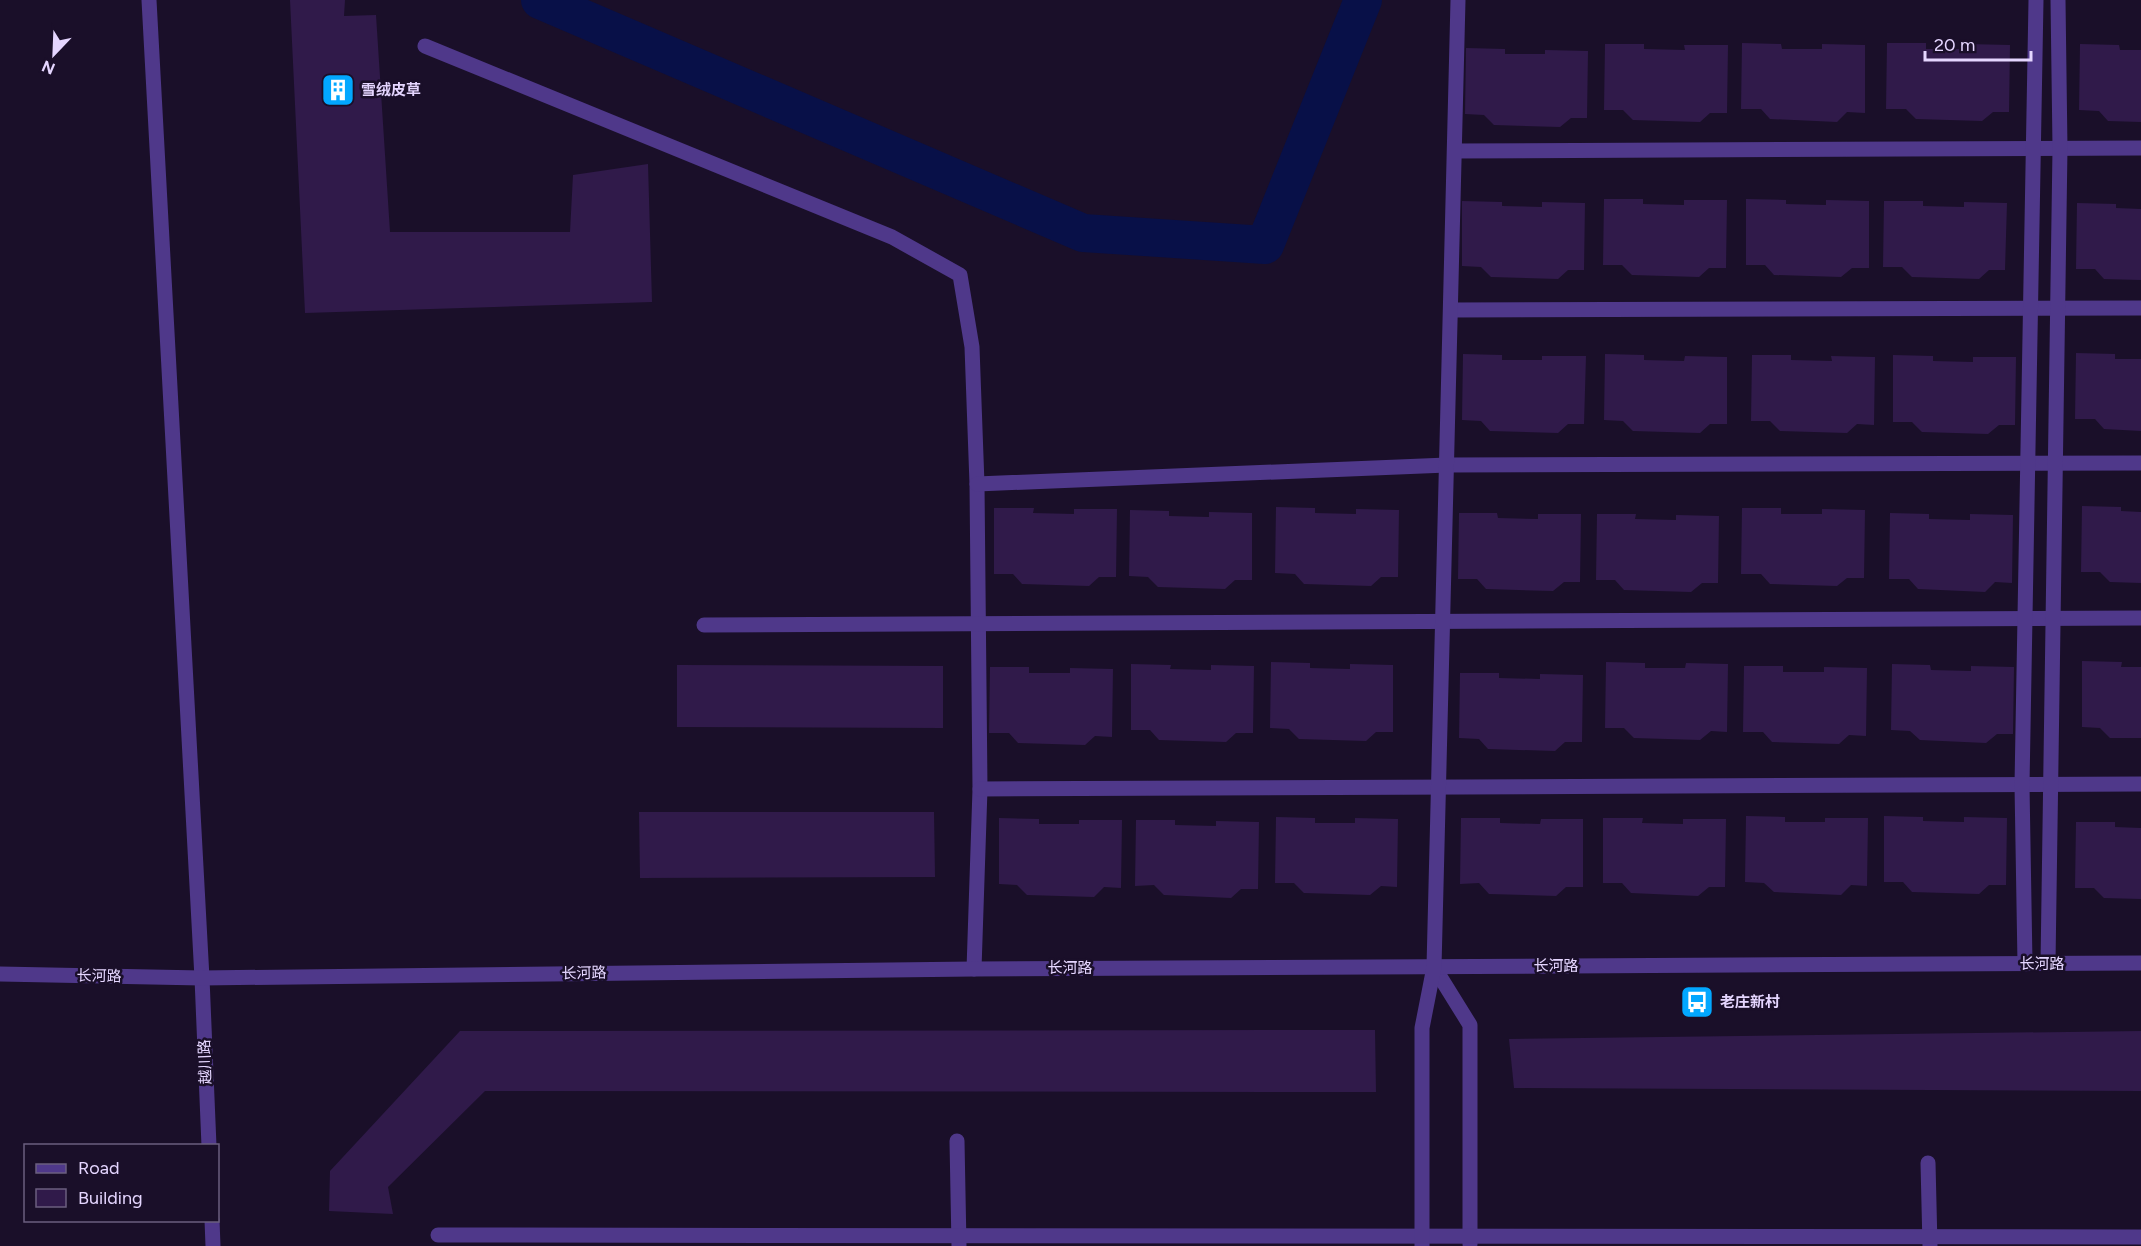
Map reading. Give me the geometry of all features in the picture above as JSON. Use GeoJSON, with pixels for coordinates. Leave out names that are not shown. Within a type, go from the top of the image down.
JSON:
{"type":"FeatureCollection","features":[{"type":"Feature","properties":{"kind":"street","name":"越川路"},"geometry":{"type":"LineString","coordinates":[[149,0],[209,1144]]}},
{"type":"Feature","properties":{"kind":"street"},"geometry":{"type":"LineString","coordinates":[[1422,1241],[1422,1028],[1434,967],[1458,0]]}},
{"type":"Feature","properties":{"kind":"street"},"geometry":{"type":"LineString","coordinates":[[2025,964],[2022,785],[2036,0]]}},
{"type":"Feature","properties":{"kind":"street"},"geometry":{"type":"LineString","coordinates":[[2048,964],[2060,148],[2058,0]]}},
{"type":"Feature","properties":{"kind":"street"},"geometry":{"type":"LineString","coordinates":[[425,46],[892,237],[960,275],[972,347],[977,483],[980,789],[974,969]]}},
{"type":"Feature","properties":{"kind":"street"},"geometry":{"type":"LineString","coordinates":[[1455,151],[2141,148]]}},
{"type":"Feature","properties":{"kind":"street"},"geometry":{"type":"LineString","coordinates":[[1451,310],[2141,308]]}},
{"type":"Feature","properties":{"kind":"street"},"geometry":{"type":"LineString","coordinates":[[977,483],[1447,465],[2141,463]]}},
{"type":"Feature","properties":{"kind":"street"},"geometry":{"type":"LineString","coordinates":[[704,625],[2141,618]]}},
{"type":"Feature","properties":{"kind":"street"},"geometry":{"type":"LineString","coordinates":[[980,789],[2141,784]]}},
{"type":"Feature","properties":{"kind":"street","name":"长河路"},"geometry":{"type":"LineString","coordinates":[[0,974],[202,978],[974,969],[2141,963]]}},
{"type":"Feature","properties":{"kind":"street"},"geometry":{"type":"LineString","coordinates":[[1434,967],[1470,1025],[1470,1241]]}},
{"type":"Feature","properties":{"kind":"street"},"geometry":{"type":"LineString","coordinates":[[957,1141],[959,1241]]}},
{"type":"Feature","properties":{"kind":"street"},"geometry":{"type":"LineString","coordinates":[[1928,1163],[1930,1242]]}},
{"type":"Feature","properties":{"kind":"street"},"geometry":{"type":"LineString","coordinates":[[212,1222],[213,1246]]}},
{"type":"Feature","properties":{"kind":"street"},"geometry":{"type":"LineString","coordinates":[[438,1235],[512,1241],[1930,1242],[2141,1237]]}},
{"type":"Feature","properties":{"kind":"building","name":"雪绒皮草"},"geometry":{"type":"Polygon","coordinates":[[[290,0],[345,0],[344,16],[376,15],[390,232],[570,232],[573,175],[648,164],[652,302],[305,313],[290,0]]]}},
{"type":"Feature","properties":{"kind":"building"},"geometry":{"type":"Polygon","coordinates":[[[1742,43],[1781,44],[1782,49],[1822,49],[1822,44],[1865,45],[1865,113],[1847,112],[1837,122],[1770,119],[1761,109],[1741,109],[1742,43]]]}},
{"type":"Feature","properties":{"kind":"building"},"geometry":{"type":"Polygon","coordinates":[[[1887,43],[1926,43],[1926,49],[1967,49],[1967,44],[2010,45],[2009,112],[1993,112],[1982,121],[1916,119],[1906,109],[1886,109],[1887,43]]]}},
{"type":"Feature","properties":{"kind":"building"},"geometry":{"type":"Polygon","coordinates":[[[1605,44],[1644,44],[1644,49],[1685,50],[1684,45],[1728,45],[1727,113],[1710,113],[1700,122],[1633,120],[1623,110],[1604,110],[1605,44]]]}},
{"type":"Feature","properties":{"kind":"building"},"geometry":{"type":"Polygon","coordinates":[[[2080,44],[2119,45],[2120,50],[2141,50],[2141,122],[2108,121],[2099,111],[2079,110],[2080,44]]]}},
{"type":"Feature","properties":{"kind":"building"},"geometry":{"type":"Polygon","coordinates":[[[1466,48],[1505,49],[1505,54],[1545,54],[1545,50],[1588,51],[1587,118],[1571,118],[1560,127],[1494,125],[1484,115],[1465,114],[1466,48]]]}},
{"type":"Feature","properties":{"kind":"building"},"geometry":{"type":"Polygon","coordinates":[[[1604,199],[1643,199],[1643,204],[1684,205],[1684,200],[1727,200],[1726,268],[1709,268],[1699,277],[1632,275],[1622,265],[1603,265],[1604,199]]]}},
{"type":"Feature","properties":{"kind":"building"},"geometry":{"type":"Polygon","coordinates":[[[1746,199],[1786,200],[1786,204],[1826,205],[1826,200],[1869,201],[1869,268],[1852,268],[1841,277],[1774,275],[1765,265],[1746,265],[1746,199]]]}},
{"type":"Feature","properties":{"kind":"building"},"geometry":{"type":"Polygon","coordinates":[[[1462,201],[1502,202],[1502,206],[1542,207],[1542,202],[1585,203],[1584,270],[1568,270],[1558,279],[1491,277],[1481,267],[1462,266],[1462,201]]]}},
{"type":"Feature","properties":{"kind":"building"},"geometry":{"type":"Polygon","coordinates":[[[1884,201],[1923,201],[1923,206],[1964,207],[1964,202],[2007,203],[2005,270],[1989,270],[1979,279],[1912,277],[1902,267],[1883,267],[1884,201]]]}},
{"type":"Feature","properties":{"kind":"building"},"geometry":{"type":"Polygon","coordinates":[[[2077,203],[2116,204],[2116,208],[2141,209],[2141,280],[2104,279],[2095,269],[2076,269],[2077,203]]]}},
{"type":"Feature","properties":{"kind":"building"},"geometry":{"type":"Polygon","coordinates":[[[2076,353],[2115,354],[2115,359],[2141,359],[2141,431],[2104,429],[2095,419],[2075,419],[2076,353]]]}},
{"type":"Feature","properties":{"kind":"building"},"geometry":{"type":"Polygon","coordinates":[[[1463,354],[1502,355],[1502,360],[1542,360],[1542,356],[1586,356],[1584,424],[1568,424],[1558,433],[1490,431],[1481,421],[1462,420],[1463,354]]]}},
{"type":"Feature","properties":{"kind":"building"},"geometry":{"type":"Polygon","coordinates":[[[1605,354],[1644,355],[1644,360],[1684,361],[1685,356],[1727,357],[1727,424],[1710,424],[1700,433],[1633,431],[1623,421],[1604,420],[1605,354]]]}},
{"type":"Feature","properties":{"kind":"building"},"geometry":{"type":"Polygon","coordinates":[[[1752,355],[1791,355],[1791,360],[1832,361],[1831,356],[1875,357],[1874,425],[1857,424],[1847,433],[1780,431],[1770,421],[1751,421],[1752,355]]]}},
{"type":"Feature","properties":{"kind":"building"},"geometry":{"type":"Polygon","coordinates":[[[1893,355],[1933,356],[1933,361],[1973,362],[1973,357],[2016,357],[2015,425],[1999,425],[1988,434],[1922,432],[1912,422],[1893,422],[1893,355]]]}},
{"type":"Feature","properties":{"kind":"building"},"geometry":{"type":"Polygon","coordinates":[[[2082,506],[2121,507],[2121,511],[2141,512],[2141,583],[2110,582],[2100,572],[2081,572],[2082,506]]]}},
{"type":"Feature","properties":{"kind":"building"},"geometry":{"type":"Polygon","coordinates":[[[1276,507],[1315,508],[1315,513],[1356,514],[1356,509],[1399,510],[1398,577],[1381,577],[1371,586],[1304,584],[1295,574],[1275,573],[1276,507]]]}},
{"type":"Feature","properties":{"kind":"building"},"geometry":{"type":"Polygon","coordinates":[[[994,508],[1034,508],[1033,513],[1074,514],[1074,509],[1117,509],[1116,577],[1099,577],[1089,586],[1022,584],[1013,574],[994,574],[994,508]]]}},
{"type":"Feature","properties":{"kind":"building"},"geometry":{"type":"Polygon","coordinates":[[[1742,508],[1781,508],[1781,514],[1822,514],[1822,509],[1865,510],[1864,578],[1847,578],[1837,586],[1770,584],[1761,574],[1741,574],[1742,508]]]}},
{"type":"Feature","properties":{"kind":"building"},"geometry":{"type":"Polygon","coordinates":[[[1130,510],[1169,511],[1169,516],[1209,517],[1209,512],[1252,513],[1252,580],[1235,580],[1225,589],[1158,587],[1148,577],[1129,576],[1130,510]]]}},
{"type":"Feature","properties":{"kind":"building"},"geometry":{"type":"Polygon","coordinates":[[[1459,513],[1497,513],[1498,518],[1538,519],[1538,514],[1581,514],[1580,582],[1564,582],[1553,591],[1486,589],[1477,579],[1458,579],[1459,513]]]}},
{"type":"Feature","properties":{"kind":"building"},"geometry":{"type":"Polygon","coordinates":[[[1890,513],[1929,514],[1929,519],[1970,520],[1970,514],[2013,515],[2012,583],[1995,582],[1985,592],[1918,589],[1909,579],[1889,579],[1890,513]]]}},
{"type":"Feature","properties":{"kind":"building"},"geometry":{"type":"Polygon","coordinates":[[[1597,514],[1636,514],[1635,519],[1676,520],[1676,515],[1719,516],[1718,583],[1702,583],[1691,592],[1624,590],[1615,580],[1596,580],[1597,514]]]}},
{"type":"Feature","properties":{"kind":"building"},"geometry":{"type":"Polygon","coordinates":[[[2082,661],[2122,662],[2121,667],[2141,667],[2141,738],[2110,738],[2100,728],[2082,727],[2082,661]]]}},
{"type":"Feature","properties":{"kind":"building"},"geometry":{"type":"Polygon","coordinates":[[[1271,662],[1310,663],[1310,668],[1350,669],[1350,664],[1393,665],[1393,732],[1376,732],[1366,741],[1299,739],[1289,729],[1270,728],[1271,662]]]}},
{"type":"Feature","properties":{"kind":"building"},"geometry":{"type":"Polygon","coordinates":[[[1606,662],[1645,663],[1645,668],[1685,668],[1686,663],[1728,664],[1727,732],[1711,731],[1700,740],[1634,738],[1624,728],[1605,728],[1606,662]]]}},
{"type":"Feature","properties":{"kind":"building"},"geometry":{"type":"Polygon","coordinates":[[[1131,664],[1171,665],[1170,669],[1211,670],[1211,665],[1254,666],[1253,733],[1236,733],[1226,742],[1159,740],[1150,730],[1131,730],[1131,664]]]}},
{"type":"Feature","properties":{"kind":"building"},"geometry":{"type":"Polygon","coordinates":[[[1892,664],[1930,665],[1931,670],[1971,671],[1971,666],[2014,667],[2013,734],[1997,734],[1986,743],[1920,740],[1910,731],[1891,730],[1892,664]]]}},
{"type":"Feature","properties":{"kind":"building"},"geometry":{"type":"Polygon","coordinates":[[[677,665],[943,666],[943,728],[677,727],[677,665]]]}},
{"type":"Feature","properties":{"kind":"building"},"geometry":{"type":"Polygon","coordinates":[[[1744,666],[1783,666],[1783,672],[1824,672],[1824,667],[1867,668],[1866,736],[1849,735],[1839,744],[1772,742],[1763,732],[1743,732],[1744,666]]]}},
{"type":"Feature","properties":{"kind":"building"},"geometry":{"type":"Polygon","coordinates":[[[990,667],[1029,667],[1029,673],[1070,673],[1070,668],[1113,669],[1112,737],[1095,736],[1085,745],[1018,743],[1009,733],[989,733],[990,667]]]}},
{"type":"Feature","properties":{"kind":"building"},"geometry":{"type":"Polygon","coordinates":[[[1460,673],[1499,673],[1499,678],[1540,679],[1540,674],[1583,675],[1582,742],[1565,742],[1555,751],[1488,749],[1479,739],[1459,738],[1460,673]]]}},
{"type":"Feature","properties":{"kind":"building"},"geometry":{"type":"Polygon","coordinates":[[[639,812],[934,812],[935,877],[640,878],[639,812]]]}},
{"type":"Feature","properties":{"kind":"building"},"geometry":{"type":"Polygon","coordinates":[[[1746,816],[1785,817],[1785,822],[1825,822],[1825,818],[1868,818],[1867,886],[1851,885],[1841,895],[1774,892],[1764,883],[1745,882],[1746,816]]]}},
{"type":"Feature","properties":{"kind":"building"},"geometry":{"type":"Polygon","coordinates":[[[1884,816],[1923,817],[1923,821],[1964,822],[1964,817],[2007,818],[2006,885],[1989,885],[1979,894],[1912,892],[1903,882],[1884,882],[1884,816]]]}},
{"type":"Feature","properties":{"kind":"building"},"geometry":{"type":"Polygon","coordinates":[[[1276,817],[1315,818],[1315,823],[1355,823],[1355,818],[1398,819],[1397,887],[1381,886],[1370,895],[1304,893],[1294,883],[1275,883],[1276,817]]]}},
{"type":"Feature","properties":{"kind":"building"},"geometry":{"type":"Polygon","coordinates":[[[999,818],[1039,819],[1039,824],[1079,824],[1079,820],[1122,820],[1121,888],[1104,887],[1094,897],[1027,895],[1017,885],[999,884],[999,818]]]}},
{"type":"Feature","properties":{"kind":"building"},"geometry":{"type":"Polygon","coordinates":[[[1461,818],[1500,818],[1500,823],[1540,824],[1541,819],[1583,819],[1583,887],[1566,887],[1556,896],[1489,894],[1479,883],[1460,884],[1461,818]]]}},
{"type":"Feature","properties":{"kind":"building"},"geometry":{"type":"Polygon","coordinates":[[[1603,818],[1643,818],[1642,823],[1683,824],[1683,819],[1726,819],[1725,887],[1709,887],[1698,896],[1631,893],[1622,883],[1603,883],[1603,818]]]}},
{"type":"Feature","properties":{"kind":"building"},"geometry":{"type":"Polygon","coordinates":[[[1136,820],[1175,820],[1175,825],[1216,826],[1216,821],[1259,822],[1258,889],[1241,889],[1231,898],[1164,895],[1154,885],[1135,886],[1136,820]]]}},
{"type":"Feature","properties":{"kind":"building"},"geometry":{"type":"Polygon","coordinates":[[[2076,822],[2115,822],[2115,827],[2141,828],[2141,899],[2104,898],[2094,888],[2075,888],[2076,822]]]}},
{"type":"Feature","properties":{"kind":"building"},"geometry":{"type":"Polygon","coordinates":[[[1375,1030],[1376,1092],[485,1091],[388,1187],[393,1214],[329,1211],[330,1171],[460,1031],[1375,1030]]]}},
{"type":"Feature","properties":{"kind":"building"},"geometry":{"type":"Polygon","coordinates":[[[2141,1031],[2141,1091],[1514,1088],[1509,1039],[2141,1031]]]}},
{"type":"Feature","properties":{"kind":"waterway"},"geometry":{"type":"LineString","coordinates":[[540,0],[1083,233],[1265,245],[1363,0]]}},
{"type":"Feature","properties":{"kind":"place","name":"雪绒皮草"},"geometry":{"type":"Point","coordinates":[338,90]}},
{"type":"Feature","properties":{"kind":"place","name":"老庄新村"},"geometry":{"type":"Point","coordinates":[1697,1002]}}]}
